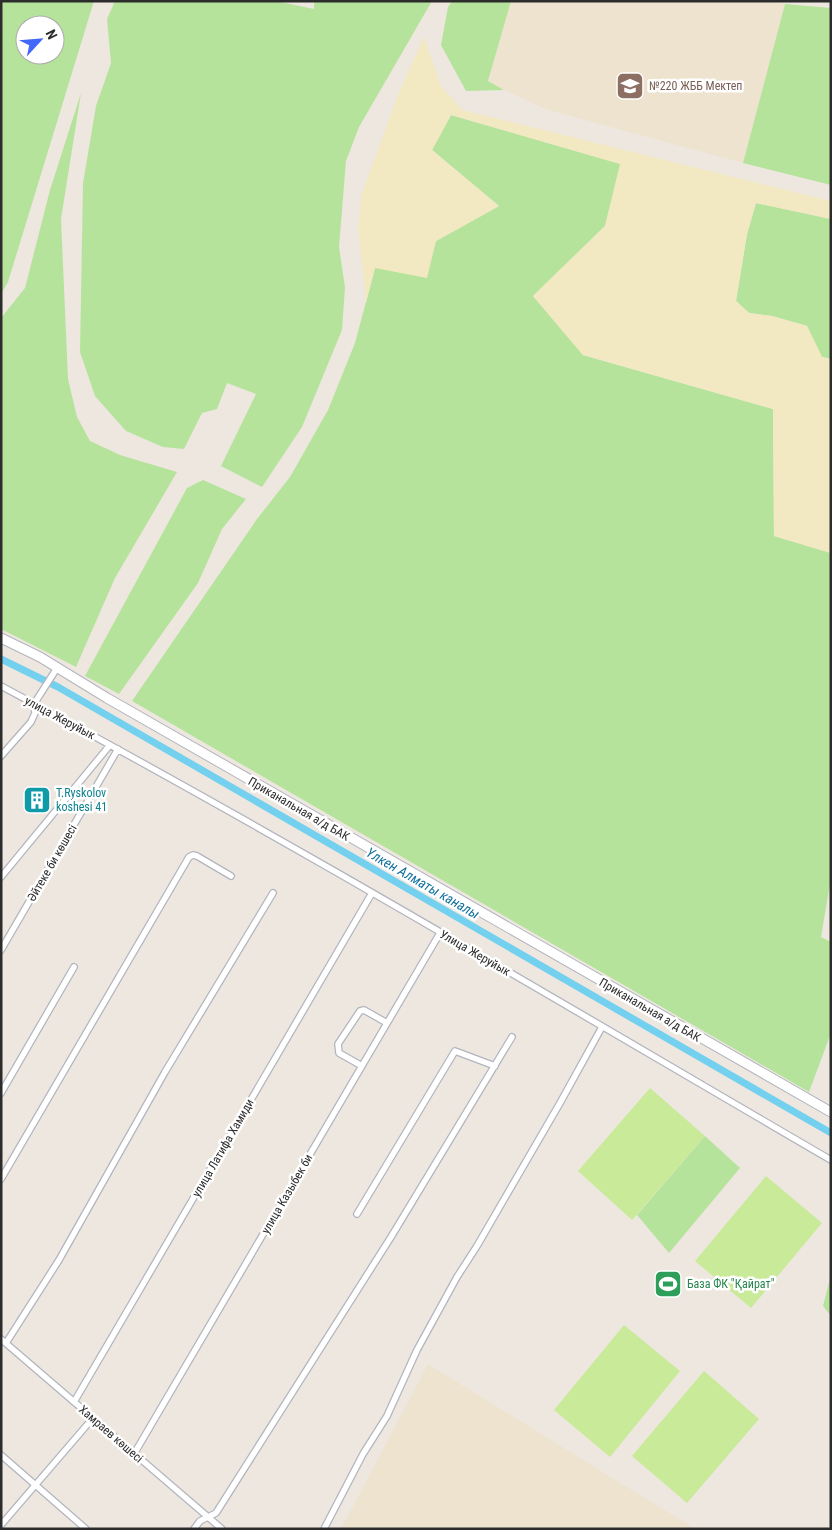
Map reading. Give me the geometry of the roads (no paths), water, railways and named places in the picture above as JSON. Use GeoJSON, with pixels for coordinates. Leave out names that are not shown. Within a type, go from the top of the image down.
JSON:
{"type":"FeatureCollection","features":[{"type":"Feature","properties":{"kind":"street","name":"Приканальная а/д БАК"},"geometry":{"type":"LineString","coordinates":[[1,638],[57,668],[328,826],[831,1112]]}},
{"type":"Feature","properties":{"kind":"street"},"geometry":{"type":"LineString","coordinates":[[1,756],[31,722],[35,713],[36,701],[57,668]]}},
{"type":"Feature","properties":{"kind":"street","name":"улица Жеруйык"},"geometry":{"type":"LineString","coordinates":[[1,686],[36,701],[118,749]]}},
{"type":"Feature","properties":{"kind":"street"},"geometry":{"type":"LineString","coordinates":[[1,877],[110,745]]}},
{"type":"Feature","properties":{"kind":"street","name":"Улица Жеруйык"},"geometry":{"type":"LineString","coordinates":[[118,749],[372,893],[831,1160]]}},
{"type":"Feature","properties":{"kind":"street","name":"Әйтеке би көшесі"},"geometry":{"type":"LineString","coordinates":[[1,950],[118,749]]}},
{"type":"Feature","properties":{"kind":"street"},"geometry":{"type":"LineString","coordinates":[[1,1179],[189,857],[193,855],[198,856],[231,876]]}},
{"type":"Feature","properties":{"kind":"street"},"geometry":{"type":"LineString","coordinates":[[4,1341],[59,1260],[165,1072],[273,893]]}},
{"type":"Feature","properties":{"kind":"street","name":"улица Латифа Хамиди"},"geometry":{"type":"LineString","coordinates":[[74,1402],[372,893]]}},
{"type":"Feature","properties":{"kind":"street","name":"улица Казыбек би"},"geometry":{"type":"LineString","coordinates":[[134,1454],[440,933]]}},
{"type":"Feature","properties":{"kind":"street"},"geometry":{"type":"LineString","coordinates":[[1,1093],[74,967]]}},
{"type":"Feature","properties":{"kind":"street"},"geometry":{"type":"LineString","coordinates":[[362,1066],[339,1052],[338,1044],[360,1010],[364,1010],[386,1023]]}},
{"type":"Feature","properties":{"kind":"street"},"geometry":{"type":"LineString","coordinates":[[324,1529],[363,1454],[388,1416],[417,1350],[456,1277],[477,1246],[560,1104],[602,1027]]}},
{"type":"Feature","properties":{"kind":"street"},"geometry":{"type":"LineString","coordinates":[[194,1529],[200,1521],[216,1513],[285,1406],[512,1037]]}},
{"type":"Feature","properties":{"kind":"street"},"geometry":{"type":"LineString","coordinates":[[357,1214],[455,1051],[495,1066]]}},
{"type":"Feature","properties":{"kind":"street","name":"Хамраев көшесі"},"geometry":{"type":"LineString","coordinates":[[4,1341],[222,1529]]}},
{"type":"Feature","properties":{"kind":"street"},"geometry":{"type":"LineString","coordinates":[[1,1525],[93,1418]]}},
{"type":"Feature","properties":{"kind":"street"},"geometry":{"type":"LineString","coordinates":[[1,1455],[86,1529]]}},
{"type":"Feature","properties":{"kind":"waterway","name":"Үлкен Алматы каналы"},"geometry":{"type":"LineString","coordinates":[[1,659],[58,687],[831,1133]]}},
{"type":"Feature","properties":{"kind":"place","name":"№220 ЖББ Мектеп"},"geometry":{"type":"Point","coordinates":[630,86]}},
{"type":"Feature","properties":{"kind":"place","name":"T.Ryskolov koshesi 41"},"geometry":{"type":"Point","coordinates":[37,800]}},
{"type":"Feature","properties":{"kind":"place","name":"База ФК \"Қайрат\""},"geometry":{"type":"Point","coordinates":[668,1284]}}]}
